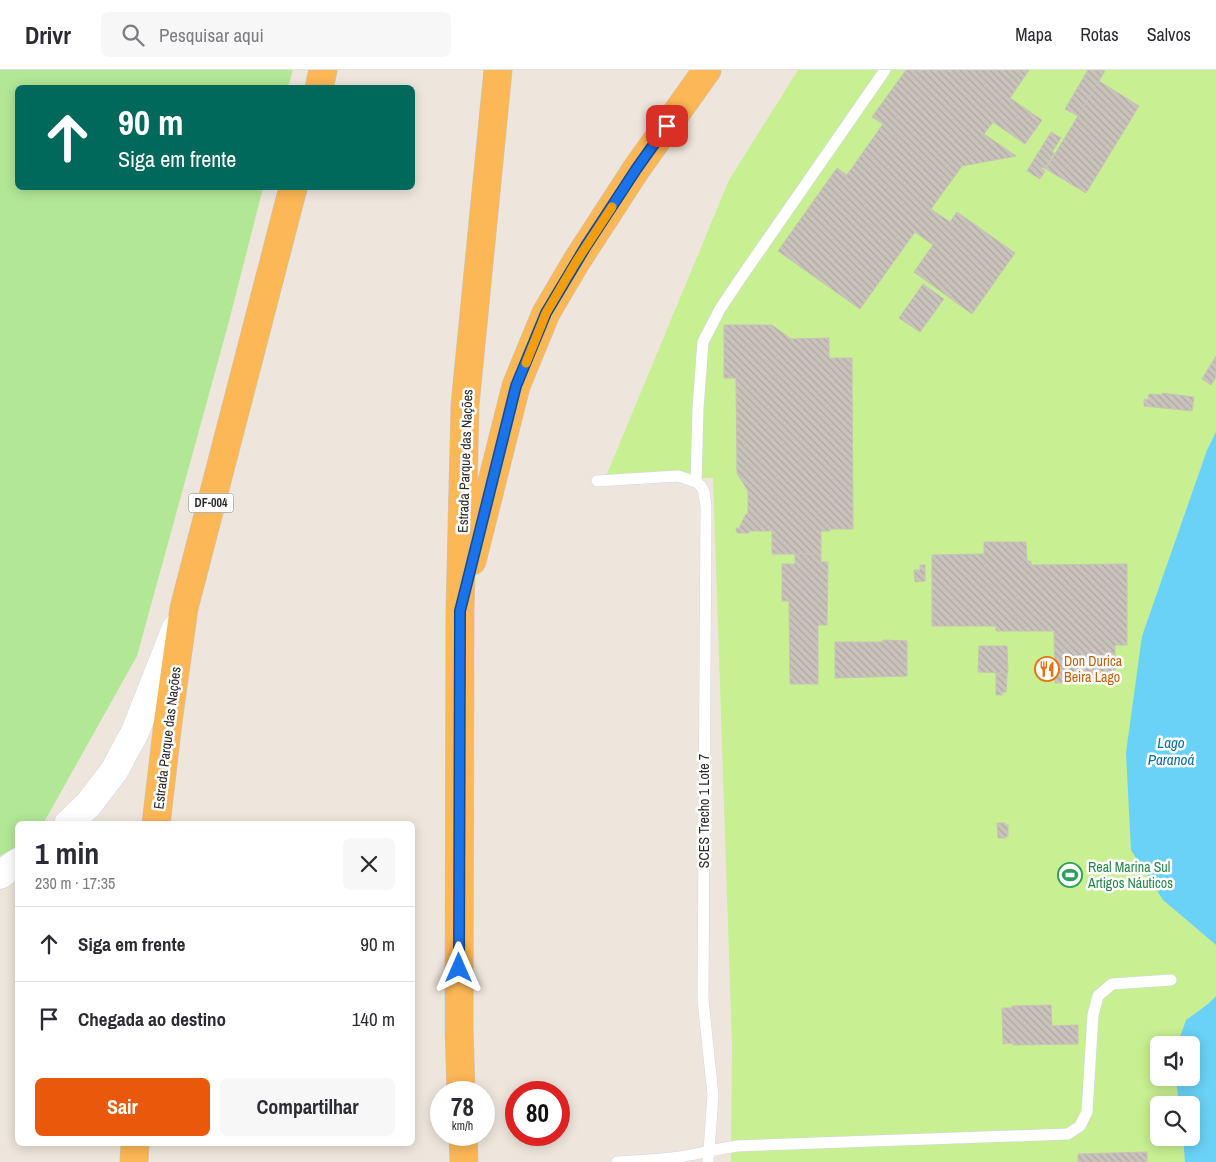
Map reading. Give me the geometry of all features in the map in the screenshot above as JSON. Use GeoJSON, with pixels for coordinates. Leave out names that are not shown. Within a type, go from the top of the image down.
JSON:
{"type":"FeatureCollection","features":[{"type":"Feature","properties":{"kind":"highway"},"geometry":{"type":"LineString","coordinates":[[320,85],[323,70]]}},
{"type":"Feature","properties":{"kind":"highway","name":"Estrada Parque das Nações"},"geometry":{"type":"LineString","coordinates":[[460,1081],[458,1028],[460,611],[465,405],[498,70]]}},
{"type":"Feature","properties":{"kind":"highway"},"geometry":{"type":"LineString","coordinates":[[460,611],[516,386],[546,313],[576,262],[637,168],[707,70]]}},
{"type":"Feature","properties":{"kind":"highway","name":"Estrada Parque das Nações"},"geometry":{"type":"LineString","coordinates":[[156,821],[184,608],[292,190]]}},
{"type":"Feature","properties":{"kind":"highway"},"geometry":{"type":"LineString","coordinates":[[134,1162],[135,1146]]}},
{"type":"Feature","properties":{"kind":"highway"},"geometry":{"type":"LineString","coordinates":[[463,1146],[464,1162]]}},
{"type":"Feature","properties":{"kind":"street"},"geometry":{"type":"LineString","coordinates":[[71,821],[88,805],[114,771],[135,732],[184,608]]}},
{"type":"Feature","properties":{"kind":"street"},"geometry":{"type":"LineString","coordinates":[[0,875],[15,864]]}},
{"type":"Feature","properties":{"kind":"street"},"geometry":{"type":"LineString","coordinates":[[0,883],[15,878]]}},
{"type":"Feature","properties":{"kind":"lane"},"geometry":{"type":"LineString","coordinates":[[597,481],[678,476],[696,482],[698,408],[703,342],[720,309],[740,279],[885,70]]}},
{"type":"Feature","properties":{"kind":"lane","name":"SCES Trecho 1 Lote 7"},"geometry":{"type":"LineString","coordinates":[[696,482],[704,492],[706,506],[703,1000],[713,1095],[708,1156]]}},
{"type":"Feature","properties":{"kind":"lane"},"geometry":{"type":"LineString","coordinates":[[617,1162],[664,1159],[698,1154],[708,1156],[737,1146],[1068,1134],[1080,1126],[1087,1112],[1093,1015],[1098,996],[1112,984],[1171,980]]}},
{"type":"Feature","properties":{"kind":"green space"},"geometry":{"type":"Polygon","coordinates":[[[0,70],[293,70],[289,85],[15,85],[15,190],[262,190],[228,325],[137,656],[45,821],[15,821],[15,847],[0,856],[0,70]]]}},
{"type":"Feature","properties":{"kind":"green space"},"geometry":{"type":"Polygon","coordinates":[[[798,70],[1216,70],[1216,432],[1207,450],[1142,636],[1163,900],[1216,945],[1216,996],[1186,1020],[1180,1036],[1150,1036],[1150,1086],[1177,1086],[1178,1096],[1150,1096],[1150,1146],[1184,1146],[1185,1162],[731,1162],[732,1045],[713,478],[604,481],[729,180],[798,70]]]}},
{"type":"Feature","properties":{"kind":"water","name":"Lago Paranoá"},"geometry":{"type":"Polygon","coordinates":[[[1216,432],[1216,945],[1163,900],[1131,850],[1126,753],[1142,636],[1207,450],[1216,432]]]}},
{"type":"Feature","properties":{"kind":"water"},"geometry":{"type":"Polygon","coordinates":[[[1216,996],[1216,1162],[1185,1162],[1184,1146],[1200,1146],[1200,1096],[1178,1096],[1177,1086],[1200,1086],[1200,1036],[1180,1036],[1186,1020],[1216,996]]]}},
{"type":"Feature","properties":{"kind":"building"},"geometry":{"type":"Polygon","coordinates":[[[906,70],[1029,70],[1010,98],[1042,120],[1025,144],[993,122],[984,134],[1016,156],[962,166],[931,209],[950,222],[957,212],[1015,253],[972,314],[914,272],[933,245],[915,232],[860,309],[778,251],[837,168],[847,175],[883,124],[872,117],[906,70]]]}},
{"type":"Feature","properties":{"kind":"building"},"geometry":{"type":"Polygon","coordinates":[[[1088,70],[1105,71],[1078,116],[1065,109],[1088,70]]]}},
{"type":"Feature","properties":{"kind":"building"},"geometry":{"type":"Polygon","coordinates":[[[1099,81],[1139,106],[1086,193],[1046,169],[1099,81]]]}},
{"type":"Feature","properties":{"kind":"building"},"geometry":{"type":"Polygon","coordinates":[[[1051,132],[1061,138],[1052,152],[1054,153],[1045,169],[1042,167],[1041,169],[1045,171],[1040,179],[1027,171],[1051,132]]]}},
{"type":"Feature","properties":{"kind":"building"},"geometry":{"type":"Polygon","coordinates":[[[923,284],[944,299],[920,332],[899,318],[923,284]]]}},
{"type":"Feature","properties":{"kind":"building"},"geometry":{"type":"Polygon","coordinates":[[[724,325],[772,325],[791,339],[829,338],[829,358],[852,358],[853,529],[821,531],[821,554],[772,554],[772,531],[737,533],[736,528],[739,528],[746,514],[748,514],[748,491],[737,473],[736,378],[724,378],[724,325]]]}},
{"type":"Feature","properties":{"kind":"building"},"geometry":{"type":"Polygon","coordinates":[[[1216,356],[1216,377],[1211,385],[1202,379],[1216,356]]]}},
{"type":"Feature","properties":{"kind":"building"},"geometry":{"type":"Polygon","coordinates":[[[1162,393],[1194,397],[1192,411],[1144,406],[1144,399],[1148,400],[1149,394],[1162,395],[1162,393]]]}},
{"type":"Feature","properties":{"kind":"building"},"geometry":{"type":"Polygon","coordinates":[[[984,542],[1026,542],[1027,561],[1031,561],[1031,565],[1127,564],[1127,645],[1115,645],[1115,683],[1055,683],[1054,631],[996,631],[996,626],[932,626],[932,555],[984,554],[984,542]]]}},
{"type":"Feature","properties":{"kind":"building"},"geometry":{"type":"Polygon","coordinates":[[[795,554],[821,554],[821,562],[828,562],[827,625],[818,625],[818,684],[790,684],[789,601],[782,601],[782,564],[795,564],[795,554]]]}},
{"type":"Feature","properties":{"kind":"building"},"geometry":{"type":"Polygon","coordinates":[[[920,565],[925,565],[925,581],[915,582],[914,570],[920,570],[920,565]]]}},
{"type":"Feature","properties":{"kind":"building"},"geometry":{"type":"Polygon","coordinates":[[[883,640],[907,641],[907,676],[835,678],[835,642],[882,642],[883,640]]]}},
{"type":"Feature","properties":{"kind":"building"},"geometry":{"type":"Polygon","coordinates":[[[979,646],[1007,646],[1008,673],[978,672],[979,646]]]}},
{"type":"Feature","properties":{"kind":"building"},"geometry":{"type":"Polygon","coordinates":[[[996,673],[1007,673],[1006,692],[1002,692],[1002,695],[996,695],[996,673]]]}},
{"type":"Feature","properties":{"kind":"building"},"geometry":{"type":"Polygon","coordinates":[[[997,823],[1008,825],[1008,836],[1006,838],[998,838],[997,823]]]}},
{"type":"Feature","properties":{"kind":"building"},"geometry":{"type":"Polygon","coordinates":[[[1051,1005],[1052,1026],[1078,1025],[1078,1044],[1003,1044],[1002,1008],[1051,1005]]]}},
{"type":"Feature","properties":{"kind":"building"},"geometry":{"type":"Polygon","coordinates":[[[1147,1152],[1147,1162],[1078,1162],[1078,1154],[1147,1152]]]}},
{"type":"Feature","properties":{"kind":"slow traffic"},"geometry":{"type":"LineString","coordinates":[[526,363],[546,313],[612,207]]}},
{"type":"Feature","properties":{"kind":"place","name":"Don Durica Beira Lago"},"geometry":{"type":"Point","coordinates":[1047,669]}},
{"type":"Feature","properties":{"kind":"place","name":"Real Marina Sul Artigos Náuticos"},"geometry":{"type":"Point","coordinates":[1070,875]}},
{"type":"Feature","properties":{"kind":"route"},"geometry":{"type":"LineString","coordinates":[[459,968],[460,611],[516,386],[546,313],[586,246],[667,126]]}}]}
